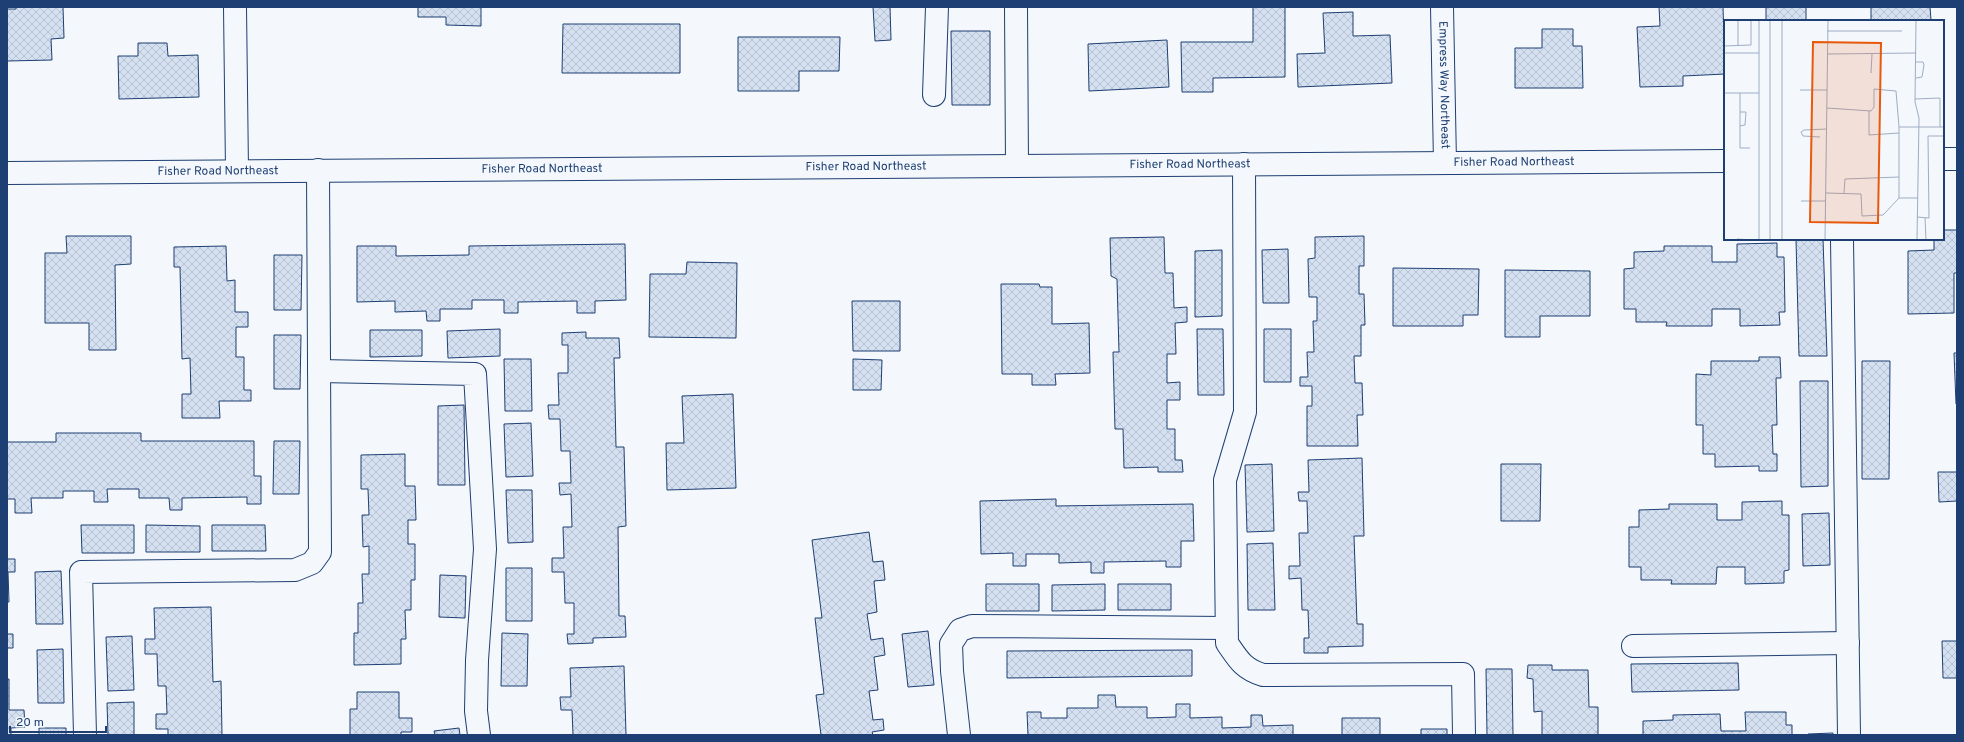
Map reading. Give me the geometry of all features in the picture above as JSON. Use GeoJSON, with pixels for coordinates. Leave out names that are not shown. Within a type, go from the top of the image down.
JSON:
{"type":"FeatureCollection","features":[{"type":"Feature","properties":{"kind":"street"},"geometry":{"type":"LineString","coordinates":[[235,7],[237,171]]}},
{"type":"Feature","properties":{"kind":"street"},"geometry":{"type":"LineString","coordinates":[[934,95],[937,7]]}},
{"type":"Feature","properties":{"kind":"street"},"geometry":{"type":"LineString","coordinates":[[1016,7],[1017,166]]}},
{"type":"Feature","properties":{"kind":"street","name":"Empress Way Northeast"},"geometry":{"type":"LineString","coordinates":[[1442,7],[1445,164]]}},
{"type":"Feature","properties":{"kind":"street"},"geometry":{"type":"LineString","coordinates":[[1944,159],[1957,159]]}},
{"type":"Feature","properties":{"kind":"street","name":"Fisher Road Northeast"},"geometry":{"type":"LineString","coordinates":[[7,173],[1724,161]]}},
{"type":"Feature","properties":{"kind":"street"},"geometry":{"type":"LineString","coordinates":[[1244,164],[1245,412],[1225,480],[1227,643],[1237,658],[1249,670],[1263,675],[1463,674],[1464,735]]}},
{"type":"Feature","properties":{"kind":"street"},"geometry":{"type":"LineString","coordinates":[[85,735],[81,572],[295,570],[312,563],[320,552],[318,170]]}},
{"type":"Feature","properties":{"kind":"street"},"geometry":{"type":"LineString","coordinates":[[1842,240],[1849,735]]}},
{"type":"Feature","properties":{"kind":"street"},"geometry":{"type":"LineString","coordinates":[[319,370],[475,374],[485,549],[477,660],[476,712],[479,735]]}},
{"type":"Feature","properties":{"kind":"street"},"geometry":{"type":"LineString","coordinates":[[959,735],[952,671],[951,644],[960,630],[972,626],[1226,628]]}},
{"type":"Feature","properties":{"kind":"street"},"geometry":{"type":"LineString","coordinates":[[1633,646],[1848,643]]}},
{"type":"Feature","properties":{"kind":"building"},"geometry":{"type":"Polygon","coordinates":[[[16,7],[63,7],[64,38],[51,39],[52,60],[7,61],[7,9],[16,9],[16,7]]]}},
{"type":"Feature","properties":{"kind":"building"},"geometry":{"type":"Polygon","coordinates":[[[418,7],[481,7],[481,26],[446,25],[446,17],[418,17],[418,7]]]}},
{"type":"Feature","properties":{"kind":"building"},"geometry":{"type":"Polygon","coordinates":[[[873,7],[890,7],[891,40],[875,41],[873,7]]]}},
{"type":"Feature","properties":{"kind":"building"},"geometry":{"type":"Polygon","coordinates":[[[1253,7],[1285,7],[1285,77],[1213,78],[1213,92],[1182,92],[1181,42],[1253,42],[1253,7]]]}},
{"type":"Feature","properties":{"kind":"building"},"geometry":{"type":"Polygon","coordinates":[[[1659,7],[1723,7],[1724,74],[1683,76],[1683,86],[1640,87],[1637,27],[1660,26],[1659,7]]]}},
{"type":"Feature","properties":{"kind":"building"},"geometry":{"type":"Polygon","coordinates":[[[1766,7],[1806,7],[1806,20],[1766,20],[1766,7]]]}},
{"type":"Feature","properties":{"kind":"building"},"geometry":{"type":"Polygon","coordinates":[[[1871,7],[1930,7],[1931,20],[1871,20],[1871,7]]]}},
{"type":"Feature","properties":{"kind":"building"},"geometry":{"type":"Polygon","coordinates":[[[1353,12],[1353,36],[1390,35],[1392,83],[1298,87],[1297,54],[1325,53],[1323,13],[1353,12]]]}},
{"type":"Feature","properties":{"kind":"building"},"geometry":{"type":"Polygon","coordinates":[[[563,24],[680,24],[680,73],[562,73],[563,24]]]}},
{"type":"Feature","properties":{"kind":"building"},"geometry":{"type":"Polygon","coordinates":[[[1542,29],[1573,29],[1573,46],[1582,46],[1583,88],[1515,88],[1515,48],[1542,48],[1542,29]]]}},
{"type":"Feature","properties":{"kind":"building"},"geometry":{"type":"Polygon","coordinates":[[[951,31],[990,31],[990,105],[952,105],[951,31]]]}},
{"type":"Feature","properties":{"kind":"building"},"geometry":{"type":"Polygon","coordinates":[[[738,37],[840,37],[839,71],[799,71],[799,91],[738,91],[738,37]]]}},
{"type":"Feature","properties":{"kind":"building"},"geometry":{"type":"Polygon","coordinates":[[[1167,40],[1169,87],[1089,91],[1088,44],[1167,40]]]}},
{"type":"Feature","properties":{"kind":"building"},"geometry":{"type":"Polygon","coordinates":[[[138,43],[167,43],[168,56],[198,55],[199,97],[119,99],[118,56],[138,56],[138,43]]]}},
{"type":"Feature","properties":{"kind":"building"},"geometry":{"type":"Polygon","coordinates":[[[1944,230],[1957,230],[1957,273],[1954,273],[1954,313],[1908,314],[1908,251],[1934,250],[1934,240],[1944,240],[1944,230]]]}},
{"type":"Feature","properties":{"kind":"building"},"geometry":{"type":"Polygon","coordinates":[[[66,236],[131,236],[131,264],[115,265],[116,350],[89,350],[89,323],[45,323],[45,253],[67,253],[66,236]]]}},
{"type":"Feature","properties":{"kind":"building"},"geometry":{"type":"Polygon","coordinates":[[[1364,236],[1364,266],[1359,266],[1359,294],[1364,294],[1365,325],[1361,325],[1361,356],[1354,356],[1355,383],[1362,383],[1363,415],[1357,415],[1358,446],[1307,446],[1307,406],[1312,406],[1312,386],[1300,386],[1300,377],[1308,377],[1307,352],[1314,352],[1313,321],[1317,321],[1317,297],[1309,297],[1308,259],[1315,258],[1315,237],[1364,236]]]}},
{"type":"Feature","properties":{"kind":"building"},"geometry":{"type":"Polygon","coordinates":[[[1164,237],[1165,273],[1173,273],[1174,308],[1187,307],[1187,322],[1175,323],[1176,354],[1167,354],[1167,383],[1180,382],[1180,400],[1167,400],[1167,429],[1175,429],[1175,460],[1182,460],[1183,472],[1158,472],[1158,467],[1124,468],[1123,429],[1115,429],[1113,352],[1119,352],[1117,279],[1111,276],[1110,238],[1164,237]]]}},
{"type":"Feature","properties":{"kind":"building"},"geometry":{"type":"Polygon","coordinates":[[[1796,240],[1823,240],[1827,356],[1799,356],[1796,240]]]}},
{"type":"Feature","properties":{"kind":"building"},"geometry":{"type":"Polygon","coordinates":[[[1777,243],[1777,257],[1784,257],[1785,312],[1779,312],[1780,325],[1740,326],[1740,309],[1712,309],[1712,326],[1666,326],[1667,322],[1636,322],[1636,309],[1624,309],[1624,269],[1634,268],[1634,252],[1664,251],[1664,246],[1712,246],[1712,262],[1737,262],[1737,244],[1777,243]]]}},
{"type":"Feature","properties":{"kind":"building"},"geometry":{"type":"Polygon","coordinates":[[[625,244],[626,300],[595,301],[595,313],[577,313],[577,301],[518,302],[518,313],[504,313],[504,300],[472,300],[472,309],[440,309],[440,321],[427,321],[426,311],[395,312],[395,301],[357,302],[357,246],[396,246],[396,256],[469,255],[469,246],[625,244]]]}},
{"type":"Feature","properties":{"kind":"building"},"geometry":{"type":"Polygon","coordinates":[[[226,246],[227,281],[235,280],[235,312],[248,312],[248,327],[236,327],[236,357],[244,357],[244,390],[251,390],[251,401],[219,401],[220,418],[182,418],[182,394],[191,394],[190,358],[182,359],[180,267],[174,267],[174,247],[226,246]]]}},
{"type":"Feature","properties":{"kind":"building"},"geometry":{"type":"Polygon","coordinates":[[[1288,249],[1289,303],[1263,303],[1262,250],[1288,249]]]}},
{"type":"Feature","properties":{"kind":"building"},"geometry":{"type":"Polygon","coordinates":[[[1222,250],[1222,316],[1195,317],[1195,251],[1222,250]]]}},
{"type":"Feature","properties":{"kind":"building"},"geometry":{"type":"Polygon","coordinates":[[[274,255],[302,255],[301,310],[274,310],[274,255]]]}},
{"type":"Feature","properties":{"kind":"building"},"geometry":{"type":"Polygon","coordinates":[[[687,262],[737,263],[736,338],[649,337],[650,274],[686,274],[687,262]]]}},
{"type":"Feature","properties":{"kind":"building"},"geometry":{"type":"Polygon","coordinates":[[[1393,268],[1479,269],[1478,315],[1463,315],[1463,326],[1393,326],[1393,268]]]}},
{"type":"Feature","properties":{"kind":"building"},"geometry":{"type":"Polygon","coordinates":[[[1505,270],[1590,271],[1590,316],[1540,316],[1540,337],[1505,337],[1505,270]]]}},
{"type":"Feature","properties":{"kind":"building"},"geometry":{"type":"Polygon","coordinates":[[[1001,284],[1039,284],[1040,287],[1052,287],[1052,324],[1089,323],[1090,373],[1055,374],[1056,385],[1032,385],[1032,374],[1002,374],[1001,284]]]}},
{"type":"Feature","properties":{"kind":"building"},"geometry":{"type":"Polygon","coordinates":[[[852,301],[900,301],[900,351],[853,351],[852,301]]]}},
{"type":"Feature","properties":{"kind":"building"},"geometry":{"type":"Polygon","coordinates":[[[500,329],[500,356],[448,358],[447,331],[500,329]]]}},
{"type":"Feature","properties":{"kind":"building"},"geometry":{"type":"Polygon","coordinates":[[[1197,329],[1223,329],[1224,395],[1198,395],[1197,329]]]}},
{"type":"Feature","properties":{"kind":"building"},"geometry":{"type":"Polygon","coordinates":[[[1264,329],[1291,329],[1291,382],[1264,382],[1264,329]]]}},
{"type":"Feature","properties":{"kind":"building"},"geometry":{"type":"Polygon","coordinates":[[[370,330],[422,330],[422,356],[370,357],[370,330]]]}},
{"type":"Feature","properties":{"kind":"building"},"geometry":{"type":"Polygon","coordinates":[[[586,332],[586,338],[619,338],[620,358],[614,358],[616,447],[624,447],[626,526],[618,527],[619,616],[625,616],[626,637],[593,638],[593,643],[568,644],[567,634],[574,634],[574,603],[565,603],[564,572],[552,572],[552,558],[564,558],[563,527],[572,527],[571,494],[560,495],[559,483],[571,483],[570,451],[561,451],[560,419],[549,419],[548,405],[559,405],[558,373],[568,373],[568,345],[562,345],[562,333],[586,332]]]}},
{"type":"Feature","properties":{"kind":"building"},"geometry":{"type":"Polygon","coordinates":[[[274,335],[301,335],[300,389],[274,389],[274,335]]]}},
{"type":"Feature","properties":{"kind":"building"},"geometry":{"type":"Polygon","coordinates":[[[1954,353],[1957,353],[1957,404],[1956,404],[1954,353]]]}},
{"type":"Feature","properties":{"kind":"building"},"geometry":{"type":"Polygon","coordinates":[[[1759,357],[1780,357],[1781,378],[1776,378],[1777,425],[1772,425],[1773,454],[1777,454],[1777,471],[1759,471],[1759,466],[1715,467],[1715,454],[1703,454],[1703,425],[1696,425],[1696,374],[1711,375],[1711,361],[1759,361],[1759,357]]]}},
{"type":"Feature","properties":{"kind":"building"},"geometry":{"type":"Polygon","coordinates":[[[504,359],[531,359],[532,411],[505,411],[504,359]]]}},
{"type":"Feature","properties":{"kind":"building"},"geometry":{"type":"Polygon","coordinates":[[[853,359],[882,360],[881,390],[853,390],[853,359]]]}},
{"type":"Feature","properties":{"kind":"building"},"geometry":{"type":"Polygon","coordinates":[[[1862,361],[1890,361],[1889,479],[1862,479],[1862,361]]]}},
{"type":"Feature","properties":{"kind":"building"},"geometry":{"type":"Polygon","coordinates":[[[1800,381],[1828,381],[1828,486],[1801,487],[1800,381]]]}},
{"type":"Feature","properties":{"kind":"building"},"geometry":{"type":"Polygon","coordinates":[[[733,394],[736,488],[667,490],[666,443],[684,443],[682,396],[733,394]]]}},
{"type":"Feature","properties":{"kind":"building"},"geometry":{"type":"Polygon","coordinates":[[[464,405],[465,485],[438,485],[438,406],[464,405]]]}},
{"type":"Feature","properties":{"kind":"building"},"geometry":{"type":"Polygon","coordinates":[[[531,423],[533,476],[506,477],[504,424],[531,423]]]}},
{"type":"Feature","properties":{"kind":"building"},"geometry":{"type":"Polygon","coordinates":[[[56,433],[141,433],[141,441],[254,441],[254,476],[261,476],[261,504],[247,504],[247,497],[182,498],[182,510],[170,510],[169,498],[139,498],[139,489],[107,489],[108,502],[94,502],[94,491],[63,491],[63,498],[31,498],[32,513],[15,513],[15,499],[7,499],[7,442],[56,442],[56,433]]]}},
{"type":"Feature","properties":{"kind":"building"},"geometry":{"type":"Polygon","coordinates":[[[274,441],[300,441],[299,494],[273,494],[274,441]]]}},
{"type":"Feature","properties":{"kind":"building"},"geometry":{"type":"Polygon","coordinates":[[[405,454],[405,486],[415,486],[416,520],[408,520],[408,544],[415,544],[415,580],[411,580],[411,610],[405,610],[406,639],[401,639],[401,664],[354,665],[354,633],[358,633],[358,603],[363,603],[362,574],[369,574],[369,546],[363,547],[362,515],[369,515],[368,489],[361,489],[361,455],[405,454]]]}},
{"type":"Feature","properties":{"kind":"building"},"geometry":{"type":"Polygon","coordinates":[[[1362,458],[1364,536],[1354,536],[1357,624],[1363,624],[1363,646],[1328,647],[1328,653],[1304,653],[1304,638],[1309,638],[1308,610],[1302,610],[1301,578],[1289,579],[1289,566],[1300,566],[1299,533],[1308,533],[1307,501],[1299,501],[1298,492],[1309,492],[1308,460],[1362,458]]]}},
{"type":"Feature","properties":{"kind":"building"},"geometry":{"type":"Polygon","coordinates":[[[1272,464],[1274,531],[1247,532],[1245,465],[1272,464]]]}},
{"type":"Feature","properties":{"kind":"building"},"geometry":{"type":"Polygon","coordinates":[[[1501,464],[1541,464],[1540,521],[1501,521],[1501,464]]]}},
{"type":"Feature","properties":{"kind":"building"},"geometry":{"type":"Polygon","coordinates":[[[1938,472],[1957,472],[1957,501],[1939,502],[1938,472]]]}},
{"type":"Feature","properties":{"kind":"building"},"geometry":{"type":"Polygon","coordinates":[[[506,490],[532,490],[533,542],[508,543],[506,490]]]}},
{"type":"Feature","properties":{"kind":"building"},"geometry":{"type":"Polygon","coordinates":[[[1056,499],[1056,506],[1193,504],[1194,541],[1181,541],[1181,567],[1166,567],[1166,561],[1104,562],[1104,573],[1091,573],[1091,562],[1059,563],[1059,554],[1026,554],[1026,566],[1013,566],[1013,553],[981,554],[980,501],[1056,499]]]}},
{"type":"Feature","properties":{"kind":"building"},"geometry":{"type":"Polygon","coordinates":[[[1782,501],[1782,515],[1789,515],[1789,570],[1784,571],[1784,583],[1745,584],[1745,567],[1717,567],[1716,584],[1671,584],[1672,580],[1641,580],[1641,567],[1629,567],[1629,527],[1639,527],[1639,510],[1669,509],[1669,504],[1717,504],[1717,520],[1742,520],[1742,502],[1782,501]]]}},
{"type":"Feature","properties":{"kind":"building"},"geometry":{"type":"Polygon","coordinates":[[[1829,513],[1830,565],[1803,566],[1802,514],[1829,513]]]}},
{"type":"Feature","properties":{"kind":"building"},"geometry":{"type":"Polygon","coordinates":[[[81,525],[134,525],[134,553],[82,553],[81,525]]]}},
{"type":"Feature","properties":{"kind":"building"},"geometry":{"type":"Polygon","coordinates":[[[146,525],[200,526],[200,552],[146,552],[146,525]]]}},
{"type":"Feature","properties":{"kind":"building"},"geometry":{"type":"Polygon","coordinates":[[[212,525],[265,525],[266,551],[212,551],[212,525]]]}},
{"type":"Feature","properties":{"kind":"building"},"geometry":{"type":"Polygon","coordinates":[[[869,532],[873,562],[883,561],[885,580],[874,581],[877,612],[867,614],[871,640],[883,638],[885,655],[874,657],[878,690],[869,691],[873,720],[883,719],[884,730],[872,732],[873,735],[821,735],[816,695],[824,694],[815,618],[822,618],[812,540],[869,532]]]}},
{"type":"Feature","properties":{"kind":"building"},"geometry":{"type":"Polygon","coordinates":[[[1273,543],[1275,610],[1248,610],[1247,544],[1273,543]]]}},
{"type":"Feature","properties":{"kind":"building"},"geometry":{"type":"Polygon","coordinates":[[[7,559],[15,559],[15,572],[8,572],[9,602],[7,602],[7,559]]]}},
{"type":"Feature","properties":{"kind":"building"},"geometry":{"type":"Polygon","coordinates":[[[506,568],[532,568],[532,621],[506,621],[506,568]]]}},
{"type":"Feature","properties":{"kind":"building"},"geometry":{"type":"Polygon","coordinates":[[[61,571],[63,624],[36,624],[35,572],[61,571]]]}},
{"type":"Feature","properties":{"kind":"building"},"geometry":{"type":"Polygon","coordinates":[[[440,575],[466,576],[465,618],[439,617],[440,575]]]}},
{"type":"Feature","properties":{"kind":"building"},"geometry":{"type":"Polygon","coordinates":[[[986,584],[1039,584],[1039,611],[986,611],[986,584]]]}},
{"type":"Feature","properties":{"kind":"building"},"geometry":{"type":"Polygon","coordinates":[[[1105,584],[1105,610],[1052,611],[1052,585],[1105,584]]]}},
{"type":"Feature","properties":{"kind":"building"},"geometry":{"type":"Polygon","coordinates":[[[1118,584],[1171,584],[1171,610],[1118,610],[1118,584]]]}},
{"type":"Feature","properties":{"kind":"building"},"geometry":{"type":"Polygon","coordinates":[[[211,607],[213,682],[221,681],[222,735],[168,735],[168,729],[156,729],[156,714],[167,714],[166,686],[158,686],[157,654],[145,654],[145,639],[155,639],[154,608],[211,607]]]}},
{"type":"Feature","properties":{"kind":"building"},"geometry":{"type":"Polygon","coordinates":[[[928,631],[934,685],[908,687],[902,634],[928,631]]]}},
{"type":"Feature","properties":{"kind":"building"},"geometry":{"type":"Polygon","coordinates":[[[502,633],[528,634],[527,686],[501,686],[502,633]]]}},
{"type":"Feature","properties":{"kind":"building"},"geometry":{"type":"Polygon","coordinates":[[[7,634],[13,634],[13,648],[7,648],[7,634]]]}},
{"type":"Feature","properties":{"kind":"building"},"geometry":{"type":"Polygon","coordinates":[[[132,636],[134,690],[108,691],[106,637],[132,636]]]}},
{"type":"Feature","properties":{"kind":"building"},"geometry":{"type":"Polygon","coordinates":[[[1942,641],[1957,641],[1957,678],[1943,678],[1942,641]]]}},
{"type":"Feature","properties":{"kind":"building"},"geometry":{"type":"Polygon","coordinates":[[[63,649],[64,703],[38,703],[37,650],[63,649]]]}},
{"type":"Feature","properties":{"kind":"building"},"geometry":{"type":"Polygon","coordinates":[[[1192,650],[1192,676],[1007,678],[1007,651],[1192,650]]]}},
{"type":"Feature","properties":{"kind":"building"},"geometry":{"type":"Polygon","coordinates":[[[1738,663],[1739,690],[1632,692],[1631,664],[1738,663]]]}},
{"type":"Feature","properties":{"kind":"building"},"geometry":{"type":"Polygon","coordinates":[[[1528,665],[1552,665],[1552,670],[1588,670],[1589,707],[1598,707],[1598,735],[1542,735],[1542,711],[1534,712],[1533,679],[1527,678],[1528,665]]]}},
{"type":"Feature","properties":{"kind":"building"},"geometry":{"type":"Polygon","coordinates":[[[624,666],[626,735],[573,735],[572,710],[561,710],[560,697],[571,697],[570,668],[624,666]]]}},
{"type":"Feature","properties":{"kind":"building"},"geometry":{"type":"Polygon","coordinates":[[[1486,669],[1512,669],[1513,735],[1487,735],[1486,669]]]}},
{"type":"Feature","properties":{"kind":"building"},"geometry":{"type":"Polygon","coordinates":[[[7,679],[9,679],[9,710],[24,710],[25,727],[11,728],[11,735],[7,735],[7,679]]]}},
{"type":"Feature","properties":{"kind":"building"},"geometry":{"type":"Polygon","coordinates":[[[357,692],[399,692],[399,718],[412,718],[412,732],[401,732],[401,735],[350,735],[350,709],[357,709],[357,692]]]}},
{"type":"Feature","properties":{"kind":"building"},"geometry":{"type":"Polygon","coordinates":[[[1098,695],[1115,695],[1116,707],[1147,707],[1147,718],[1176,717],[1176,704],[1190,704],[1190,718],[1222,717],[1222,728],[1251,727],[1251,715],[1262,715],[1263,726],[1293,725],[1293,735],[1028,735],[1027,712],[1041,712],[1041,718],[1067,718],[1067,708],[1098,708],[1098,695]]]}},
{"type":"Feature","properties":{"kind":"building"},"geometry":{"type":"Polygon","coordinates":[[[134,702],[134,735],[108,735],[107,703],[134,702]]]}},
{"type":"Feature","properties":{"kind":"building"},"geometry":{"type":"Polygon","coordinates":[[[1745,712],[1786,712],[1786,725],[1792,725],[1792,735],[1643,735],[1643,721],[1673,720],[1673,715],[1720,714],[1721,731],[1746,731],[1745,712]]]}},
{"type":"Feature","properties":{"kind":"building"},"geometry":{"type":"Polygon","coordinates":[[[1342,718],[1380,718],[1380,735],[1342,735],[1342,718]]]}},
{"type":"Feature","properties":{"kind":"building"},"geometry":{"type":"Polygon","coordinates":[[[39,728],[66,728],[66,735],[39,735],[39,728]]]}},
{"type":"Feature","properties":{"kind":"building"},"geometry":{"type":"Polygon","coordinates":[[[459,728],[460,735],[435,735],[434,731],[459,728]]]}},
{"type":"Feature","properties":{"kind":"building"},"geometry":{"type":"Polygon","coordinates":[[[1421,729],[1447,729],[1447,735],[1421,735],[1421,729]]]}},
{"type":"Feature","properties":{"kind":"building"},"geometry":{"type":"Polygon","coordinates":[[[1833,733],[1833,735],[1808,735],[1808,734],[1833,733]]]}}]}
